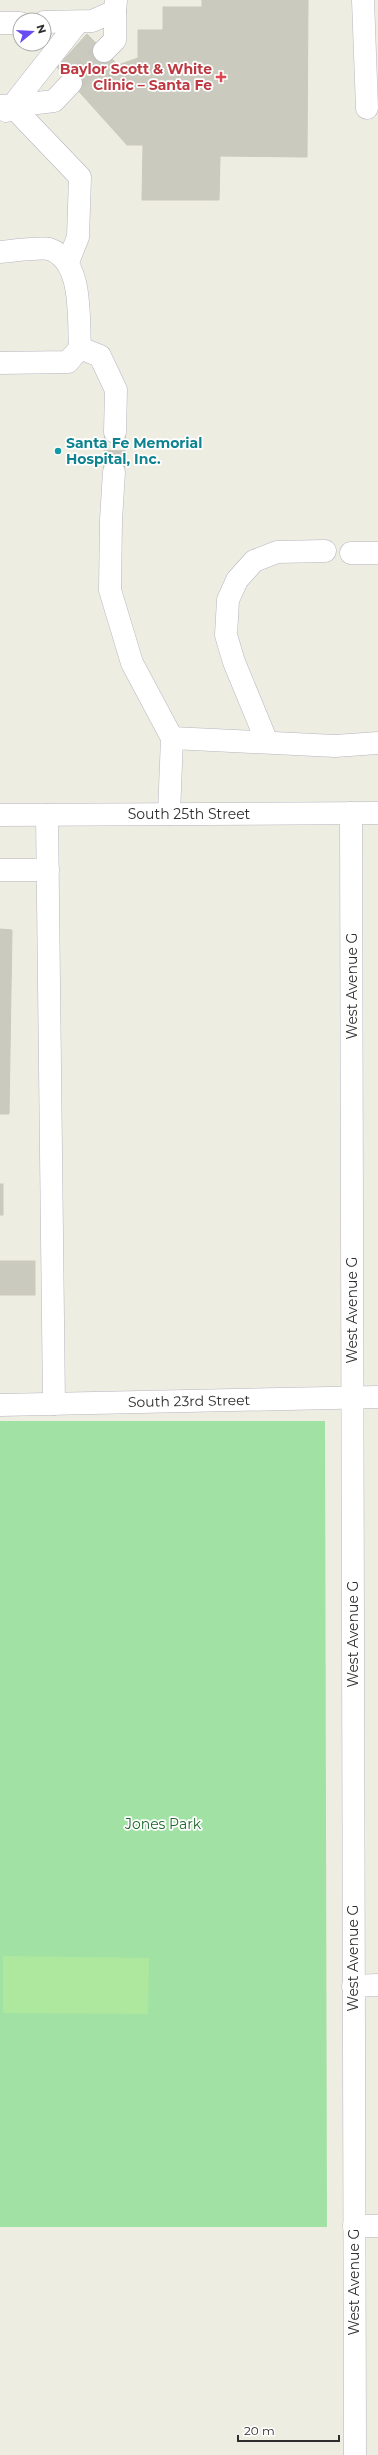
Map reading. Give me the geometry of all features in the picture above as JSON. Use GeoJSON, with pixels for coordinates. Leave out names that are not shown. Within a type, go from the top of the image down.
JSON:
{"type":"FeatureCollection","features":[{"type":"Feature","properties":{"kind":"street"},"geometry":{"type":"LineString","coordinates":[[362,0],[367,108]]}},
{"type":"Feature","properties":{"kind":"street"},"geometry":{"type":"LineString","coordinates":[[52,22],[92,21],[116,5]]}},
{"type":"Feature","properties":{"kind":"street"},"geometry":{"type":"LineString","coordinates":[[104,51],[116,40],[116,5]]}},
{"type":"Feature","properties":{"kind":"street"},"geometry":{"type":"LineString","coordinates":[[4,109],[78,22]]}},
{"type":"Feature","properties":{"kind":"street"},"geometry":{"type":"LineString","coordinates":[[0,23],[12,23]]}},
{"type":"Feature","properties":{"kind":"street"},"geometry":{"type":"LineString","coordinates":[[4,109],[54,101],[72,83]]}},
{"type":"Feature","properties":{"kind":"street"},"geometry":{"type":"LineString","coordinates":[[4,109],[80,177],[78,237],[68,262]]}},
{"type":"Feature","properties":{"kind":"street"},"geometry":{"type":"LineString","coordinates":[[0,252],[49,249],[68,262],[76,285],[80,348],[68,362],[0,363]]}},
{"type":"Feature","properties":{"kind":"street"},"geometry":{"type":"LineString","coordinates":[[80,348],[100,356],[116,390],[115,432]]}},
{"type":"Feature","properties":{"kind":"street"},"geometry":{"type":"LineString","coordinates":[[114,472],[111,520],[110,590],[132,663],[172,738],[169,814]]}},
{"type":"Feature","properties":{"kind":"street"},"geometry":{"type":"LineString","coordinates":[[267,742],[234,662],[226,635],[228,600],[237,580],[254,561],[277,552],[325,551]]}},
{"type":"Feature","properties":{"kind":"street"},"geometry":{"type":"LineString","coordinates":[[350,553],[378,553]]}},
{"type":"Feature","properties":{"kind":"street"},"geometry":{"type":"LineString","coordinates":[[172,738],[335,746],[378,743]]}},
{"type":"Feature","properties":{"kind":"street","name":"West Avenue G"},"geometry":{"type":"LineString","coordinates":[[351,813],[355,2455]]}},
{"type":"Feature","properties":{"kind":"street","name":"South 25th Street"},"geometry":{"type":"LineString","coordinates":[[0,815],[378,813]]}},
{"type":"Feature","properties":{"kind":"street"},"geometry":{"type":"LineString","coordinates":[[47,814],[54,1404]]}},
{"type":"Feature","properties":{"kind":"street"},"geometry":{"type":"LineString","coordinates":[[0,870],[48,870]]}},
{"type":"Feature","properties":{"kind":"street","name":"South 23rd Street"},"geometry":{"type":"LineString","coordinates":[[0,1405],[378,1397]]}},
{"type":"Feature","properties":{"kind":"street"},"geometry":{"type":"LineString","coordinates":[[354,1986],[378,1985]]}},
{"type":"Feature","properties":{"kind":"street"},"geometry":{"type":"LineString","coordinates":[[354,2226],[378,2226]]}},
{"type":"Feature","properties":{"kind":"green space","name":"Jones Park"},"geometry":{"type":"Polygon","coordinates":[[[0,1421],[325,1421],[327,2227],[0,2227],[0,1421]]]}},
{"type":"Feature","properties":{"kind":"green space"},"geometry":{"type":"Polygon","coordinates":[[[3,1956],[149,1958],[148,2014],[3,2013],[3,1956]]]}},
{"type":"Feature","properties":{"kind":"building"},"geometry":{"type":"Polygon","coordinates":[[[202,0],[308,0],[307,157],[220,156],[219,200],[142,200],[143,145],[127,145],[57,67],[87,34],[118,65],[138,58],[138,30],[163,30],[163,7],[202,7],[202,0]]]}},
{"type":"Feature","properties":{"kind":"building"},"geometry":{"type":"Polygon","coordinates":[[[0,929],[12,930],[9,1114],[0,1114],[0,929]]]}},
{"type":"Feature","properties":{"kind":"building"},"geometry":{"type":"Polygon","coordinates":[[[0,1184],[3,1184],[3,1215],[0,1215],[0,1184]]]}},
{"type":"Feature","properties":{"kind":"building"},"geometry":{"type":"Polygon","coordinates":[[[0,1261],[35,1261],[35,1295],[0,1295],[0,1261]]]}},
{"type":"Feature","properties":{"kind":"tunnel"},"geometry":{"type":"LineString","coordinates":[[71,83],[104,51]]}},
{"type":"Feature","properties":{"kind":"tunnel"},"geometry":{"type":"LineString","coordinates":[[114,472],[115,432]]}},
{"type":"Feature","properties":{"kind":"place","name":"Baylor Scott & White Clinic – Santa Fe"},"geometry":{"type":"Point","coordinates":[221,77]}},
{"type":"Feature","properties":{"kind":"place","name":"Santa Fe Memorial Hospital, Inc."},"geometry":{"type":"Point","coordinates":[58,451]}}]}
